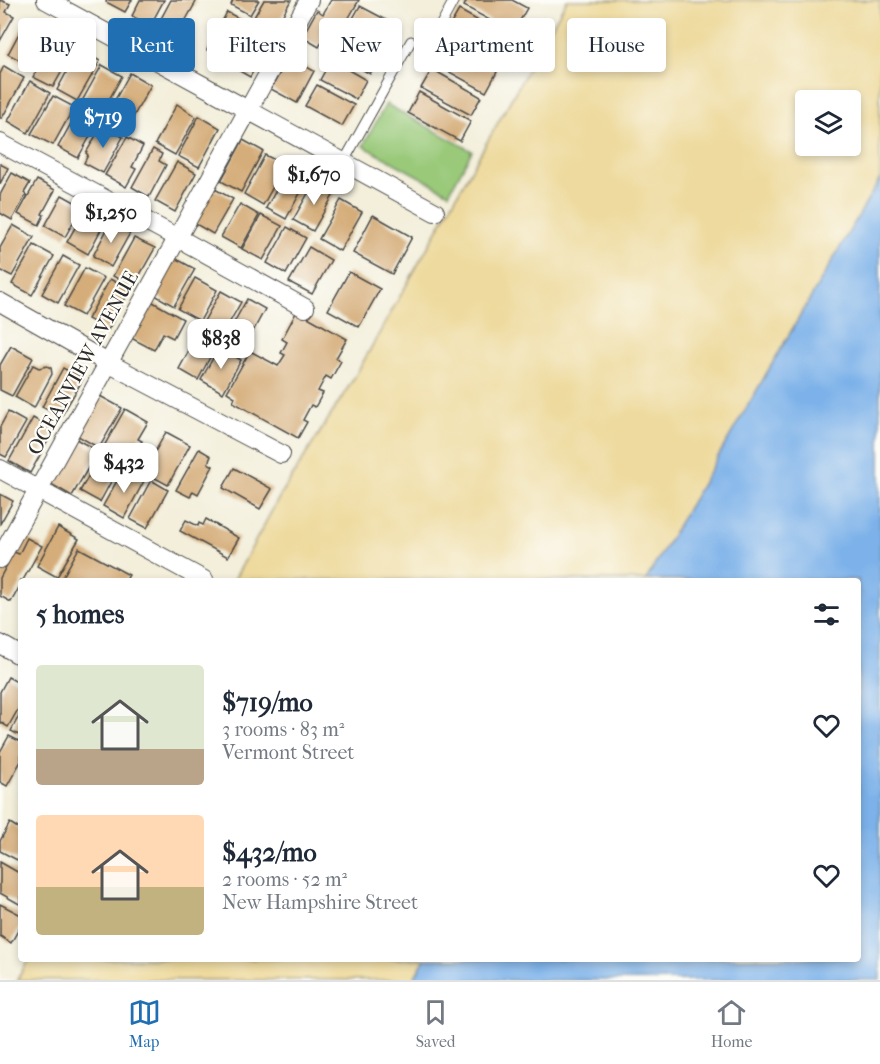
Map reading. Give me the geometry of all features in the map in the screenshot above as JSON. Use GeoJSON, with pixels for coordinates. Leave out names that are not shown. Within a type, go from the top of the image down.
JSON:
{"type":"FeatureCollection","features":[{"type":"Feature","properties":{"kind":"street"},"geometry":{"type":"LineString","coordinates":[[46,0],[435,212]]}},
{"type":"Feature","properties":{"kind":"street","name":"OCEANVIEW AVENUE"},"geometry":{"type":"LineString","coordinates":[[0,559],[309,0]]}},
{"type":"Feature","properties":{"kind":"street"},"geometry":{"type":"LineString","coordinates":[[0,143],[305,308]]}},
{"type":"Feature","properties":{"kind":"street"},"geometry":{"type":"LineString","coordinates":[[0,302],[108,363],[281,454]]}},
{"type":"Feature","properties":{"kind":"street"},"geometry":{"type":"LineString","coordinates":[[0,469],[200,578]]}},
{"type":"Feature","properties":{"kind":"street"},"geometry":{"type":"LineString","coordinates":[[0,644],[18,654]]}},
{"type":"Feature","properties":{"kind":"lane"},"geometry":{"type":"LineString","coordinates":[[444,18],[454,0]]}},
{"type":"Feature","properties":{"kind":"lane"},"geometry":{"type":"LineString","coordinates":[[344,163],[411,41]]}},
{"type":"Feature","properties":{"kind":"green space"},"geometry":{"type":"Polygon","coordinates":[[[386,104],[472,151],[449,193],[363,146],[386,104]]]}},
{"type":"Feature","properties":{"kind":"sand"},"geometry":{"type":"Polygon","coordinates":[[[567,0],[880,0],[880,179],[647,578],[235,578],[280,496],[354,378],[526,72],[555,72],[555,21],[567,0]]]}},
{"type":"Feature","properties":{"kind":"sand"},"geometry":{"type":"Polygon","coordinates":[[[27,962],[423,962],[413,980],[17,980],[27,962]]]}},
{"type":"Feature","properties":{"kind":"water"},"geometry":{"type":"Polygon","coordinates":[[[880,179],[880,980],[413,980],[423,962],[861,962],[861,578],[647,578],[880,179]]]}},
{"type":"Feature","properties":{"kind":"building"},"geometry":{"type":"Polygon","coordinates":[[[0,0],[10,4],[6,12],[14,16],[0,41],[0,0]]]}},
{"type":"Feature","properties":{"kind":"building"},"geometry":{"type":"Polygon","coordinates":[[[107,0],[132,0],[125,12],[106,2],[107,0]]]}},
{"type":"Feature","properties":{"kind":"building"},"geometry":{"type":"Polygon","coordinates":[[[140,0],[164,0],[154,18],[132,16],[140,0]]]}},
{"type":"Feature","properties":{"kind":"building"},"geometry":{"type":"Polygon","coordinates":[[[171,0],[197,0],[187,18],[161,18],[171,0]]]}},
{"type":"Feature","properties":{"kind":"building"},"geometry":{"type":"Polygon","coordinates":[[[233,0],[259,0],[250,15],[231,5],[233,0]]]}},
{"type":"Feature","properties":{"kind":"building"},"geometry":{"type":"Polygon","coordinates":[[[264,0],[291,0],[281,18],[254,18],[264,0]]]}},
{"type":"Feature","properties":{"kind":"building"},"geometry":{"type":"Polygon","coordinates":[[[331,0],[359,0],[349,18],[319,18],[319,47],[307,40],[307,28],[317,10],[323,14],[331,0]]]}},
{"type":"Feature","properties":{"kind":"building"},"geometry":{"type":"Polygon","coordinates":[[[467,0],[512,0],[527,8],[521,18],[486,18],[464,6],[467,0]]]}},
{"type":"Feature","properties":{"kind":"building"},"geometry":{"type":"Polygon","coordinates":[[[360,6],[383,18],[353,18],[360,6]]]}},
{"type":"Feature","properties":{"kind":"building"},"geometry":{"type":"Polygon","coordinates":[[[459,10],[473,18],[454,18],[459,10]]]}},
{"type":"Feature","properties":{"kind":"building"},"geometry":{"type":"Polygon","coordinates":[[[227,12],[238,18],[224,18],[227,12]]]}},
{"type":"Feature","properties":{"kind":"building"},"geometry":{"type":"Polygon","coordinates":[[[18,35],[18,59],[8,54],[18,35]]]}},
{"type":"Feature","properties":{"kind":"building"},"geometry":{"type":"Polygon","coordinates":[[[102,65],[108,68],[108,72],[115,72],[122,76],[101,114],[81,103],[102,65]]]}},
{"type":"Feature","properties":{"kind":"building"},"geometry":{"type":"Polygon","coordinates":[[[4,66],[24,78],[0,118],[0,74],[4,66]]]}},
{"type":"Feature","properties":{"kind":"building"},"geometry":{"type":"Polygon","coordinates":[[[307,67],[314,71],[297,103],[271,89],[281,72],[307,72],[307,67]]]}},
{"type":"Feature","properties":{"kind":"building"},"geometry":{"type":"Polygon","coordinates":[[[36,72],[62,72],[53,87],[33,77],[36,72]]]}},
{"type":"Feature","properties":{"kind":"building"},"geometry":{"type":"Polygon","coordinates":[[[67,72],[94,72],[77,101],[57,90],[67,72]]]}},
{"type":"Feature","properties":{"kind":"building"},"geometry":{"type":"Polygon","coordinates":[[[241,72],[253,72],[250,77],[241,72]]]}},
{"type":"Feature","properties":{"kind":"building"},"geometry":{"type":"Polygon","coordinates":[[[324,72],[352,72],[366,80],[356,99],[320,80],[324,72]]]}},
{"type":"Feature","properties":{"kind":"building"},"geometry":{"type":"Polygon","coordinates":[[[430,72],[437,72],[481,97],[471,115],[421,88],[430,72]]]}},
{"type":"Feature","properties":{"kind":"building"},"geometry":{"type":"Polygon","coordinates":[[[449,72],[497,72],[486,92],[449,72]]]}},
{"type":"Feature","properties":{"kind":"building"},"geometry":{"type":"Polygon","coordinates":[[[130,73],[151,85],[127,128],[106,116],[130,73]]]}},
{"type":"Feature","properties":{"kind":"building"},"geometry":{"type":"Polygon","coordinates":[[[30,81],[50,93],[28,133],[8,121],[30,81]]]}},
{"type":"Feature","properties":{"kind":"building"},"geometry":{"type":"Polygon","coordinates":[[[317,85],[354,105],[342,126],[305,106],[317,85]]]}},
{"type":"Feature","properties":{"kind":"building"},"geometry":{"type":"Polygon","coordinates":[[[419,92],[471,121],[460,141],[408,113],[419,92]]]}},
{"type":"Feature","properties":{"kind":"building"},"geometry":{"type":"Polygon","coordinates":[[[53,96],[74,107],[53,145],[31,134],[53,96]]]}},
{"type":"Feature","properties":{"kind":"building"},"geometry":{"type":"Polygon","coordinates":[[[177,104],[196,117],[175,155],[155,144],[177,104]]]}},
{"type":"Feature","properties":{"kind":"building"},"geometry":{"type":"Polygon","coordinates":[[[79,109],[99,120],[78,158],[58,147],[79,109]]]}},
{"type":"Feature","properties":{"kind":"building"},"geometry":{"type":"Polygon","coordinates":[[[199,116],[220,128],[199,167],[178,156],[199,116]]]}},
{"type":"Feature","properties":{"kind":"building"},"geometry":{"type":"Polygon","coordinates":[[[102,125],[123,137],[103,173],[84,163],[88,155],[86,153],[102,125]]]}},
{"type":"Feature","properties":{"kind":"building"},"geometry":{"type":"Polygon","coordinates":[[[127,137],[143,146],[132,167],[136,169],[126,187],[105,175],[127,137]]]}},
{"type":"Feature","properties":{"kind":"building"},"geometry":{"type":"Polygon","coordinates":[[[243,140],[263,151],[241,192],[221,181],[243,140]]]}},
{"type":"Feature","properties":{"kind":"building"},"geometry":{"type":"Polygon","coordinates":[[[153,149],[162,154],[159,161],[166,165],[149,197],[132,187],[153,149]]]}},
{"type":"Feature","properties":{"kind":"building"},"geometry":{"type":"Polygon","coordinates":[[[265,155],[285,165],[263,205],[244,194],[265,155]]]}},
{"type":"Feature","properties":{"kind":"building"},"geometry":{"type":"Polygon","coordinates":[[[177,162],[196,173],[175,212],[155,201],[177,162]]]}},
{"type":"Feature","properties":{"kind":"building"},"geometry":{"type":"Polygon","coordinates":[[[0,164],[8,168],[0,184],[0,164]]]}},
{"type":"Feature","properties":{"kind":"building"},"geometry":{"type":"Polygon","coordinates":[[[12,173],[30,183],[12,220],[0,213],[0,195],[12,173]]]}},
{"type":"Feature","properties":{"kind":"building"},"geometry":{"type":"Polygon","coordinates":[[[286,173],[305,184],[286,219],[266,208],[286,173]]]}},
{"type":"Feature","properties":{"kind":"building"},"geometry":{"type":"Polygon","coordinates":[[[37,180],[55,190],[42,214],[44,215],[39,225],[18,214],[37,180]]]}},
{"type":"Feature","properties":{"kind":"building"},"geometry":{"type":"Polygon","coordinates":[[[315,181],[335,192],[313,231],[293,220],[315,181]]]}},
{"type":"Feature","properties":{"kind":"building"},"geometry":{"type":"Polygon","coordinates":[[[213,188],[233,199],[213,234],[194,223],[213,188]]]}},
{"type":"Feature","properties":{"kind":"building"},"geometry":{"type":"Polygon","coordinates":[[[62,195],[82,206],[65,237],[45,226],[62,195]]]}},
{"type":"Feature","properties":{"kind":"building"},"geometry":{"type":"Polygon","coordinates":[[[341,200],[362,212],[340,251],[319,239],[341,200]]]}},
{"type":"Feature","properties":{"kind":"building"},"geometry":{"type":"Polygon","coordinates":[[[240,204],[259,215],[241,248],[221,237],[240,204]]]}},
{"type":"Feature","properties":{"kind":"building"},"geometry":{"type":"Polygon","coordinates":[[[86,208],[106,220],[88,254],[67,242],[86,208]]]}},
{"type":"Feature","properties":{"kind":"building"},"geometry":{"type":"Polygon","coordinates":[[[261,215],[282,226],[263,260],[242,249],[261,215]]]}},
{"type":"Feature","properties":{"kind":"building"},"geometry":{"type":"Polygon","coordinates":[[[373,215],[412,237],[392,274],[353,253],[373,215]]]}},
{"type":"Feature","properties":{"kind":"building"},"geometry":{"type":"Polygon","coordinates":[[[111,222],[130,233],[111,267],[93,256],[111,222]]]}},
{"type":"Feature","properties":{"kind":"building"},"geometry":{"type":"Polygon","coordinates":[[[13,225],[34,237],[12,276],[0,270],[0,248],[13,225]]]}},
{"type":"Feature","properties":{"kind":"building"},"geometry":{"type":"Polygon","coordinates":[[[287,227],[306,238],[286,274],[267,263],[287,227]]]}},
{"type":"Feature","properties":{"kind":"building"},"geometry":{"type":"Polygon","coordinates":[[[134,238],[155,248],[133,287],[113,276],[134,238]]]}},
{"type":"Feature","properties":{"kind":"building"},"geometry":{"type":"Polygon","coordinates":[[[34,245],[54,256],[32,295],[12,284],[34,245]]]}},
{"type":"Feature","properties":{"kind":"building"},"geometry":{"type":"Polygon","coordinates":[[[309,247],[331,260],[312,294],[289,282],[309,247]]]}},
{"type":"Feature","properties":{"kind":"building"},"geometry":{"type":"Polygon","coordinates":[[[63,256],[79,265],[58,303],[42,294],[63,256]]]}},
{"type":"Feature","properties":{"kind":"building"},"geometry":{"type":"Polygon","coordinates":[[[173,257],[195,269],[174,306],[153,294],[173,257]]]}},
{"type":"Feature","properties":{"kind":"building"},"geometry":{"type":"Polygon","coordinates":[[[85,268],[104,278],[83,316],[64,306],[85,268]]]}},
{"type":"Feature","properties":{"kind":"building"},"geometry":{"type":"Polygon","coordinates":[[[349,272],[380,289],[359,327],[328,310],[349,272]]]}},
{"type":"Feature","properties":{"kind":"building"},"geometry":{"type":"Polygon","coordinates":[[[195,278],[217,290],[200,321],[178,309],[195,278]]]}},
{"type":"Feature","properties":{"kind":"building"},"geometry":{"type":"Polygon","coordinates":[[[110,279],[130,290],[108,330],[88,319],[110,279]]]}},
{"type":"Feature","properties":{"kind":"building"},"geometry":{"type":"Polygon","coordinates":[[[221,291],[241,302],[223,334],[203,323],[221,291]]]}},
{"type":"Feature","properties":{"kind":"building"},"geometry":{"type":"Polygon","coordinates":[[[247,299],[265,309],[245,346],[227,335],[247,299]]]}},
{"type":"Feature","properties":{"kind":"building"},"geometry":{"type":"Polygon","coordinates":[[[151,301],[183,319],[173,338],[163,333],[154,350],[131,338],[151,301]]]}},
{"type":"Feature","properties":{"kind":"building"},"geometry":{"type":"Polygon","coordinates":[[[297,311],[347,339],[336,358],[341,361],[331,379],[326,376],[318,391],[323,393],[315,407],[311,405],[303,420],[307,422],[298,438],[233,402],[235,397],[227,392],[250,351],[278,366],[285,355],[281,353],[287,342],[282,339],[297,311]]]}},
{"type":"Feature","properties":{"kind":"building"},"geometry":{"type":"Polygon","coordinates":[[[199,332],[218,342],[198,380],[179,369],[199,332]]]}},
{"type":"Feature","properties":{"kind":"building"},"geometry":{"type":"Polygon","coordinates":[[[11,346],[33,358],[12,396],[0,390],[0,365],[11,346]]]}},
{"type":"Feature","properties":{"kind":"building"},"geometry":{"type":"Polygon","coordinates":[[[219,347],[241,360],[223,393],[201,380],[219,347]]]}},
{"type":"Feature","properties":{"kind":"building"},"geometry":{"type":"Polygon","coordinates":[[[33,365],[39,368],[47,366],[51,368],[52,374],[34,408],[15,397],[33,365]]]}},
{"type":"Feature","properties":{"kind":"building"},"geometry":{"type":"Polygon","coordinates":[[[63,368],[83,379],[61,417],[42,407],[63,368]]]}},
{"type":"Feature","properties":{"kind":"building"},"geometry":{"type":"Polygon","coordinates":[[[100,396],[122,408],[99,448],[78,436],[100,396]]]}},
{"type":"Feature","properties":{"kind":"building"},"geometry":{"type":"Polygon","coordinates":[[[125,409],[148,422],[138,439],[142,441],[133,456],[128,453],[125,460],[103,448],[125,409]]]}},
{"type":"Feature","properties":{"kind":"building"},"geometry":{"type":"Polygon","coordinates":[[[8,412],[26,422],[6,457],[0,454],[0,427],[8,412]]]}},
{"type":"Feature","properties":{"kind":"building"},"geometry":{"type":"Polygon","coordinates":[[[33,418],[54,430],[30,473],[9,461],[33,418]]]}},
{"type":"Feature","properties":{"kind":"building"},"geometry":{"type":"Polygon","coordinates":[[[166,432],[190,445],[168,485],[144,472],[166,432]]]}},
{"type":"Feature","properties":{"kind":"building"},"geometry":{"type":"Polygon","coordinates":[[[76,439],[98,451],[72,496],[51,484],[76,439]]]}},
{"type":"Feature","properties":{"kind":"building"},"geometry":{"type":"Polygon","coordinates":[[[199,449],[211,456],[208,463],[213,466],[198,494],[193,491],[190,497],[176,490],[199,449]]]}},
{"type":"Feature","properties":{"kind":"building"},"geometry":{"type":"Polygon","coordinates":[[[102,453],[121,463],[100,502],[80,491],[102,453]]]}},
{"type":"Feature","properties":{"kind":"building"},"geometry":{"type":"Polygon","coordinates":[[[234,468],[272,489],[260,509],[223,488],[234,468]]]}},
{"type":"Feature","properties":{"kind":"building"},"geometry":{"type":"Polygon","coordinates":[[[123,470],[144,481],[124,518],[103,506],[123,470]]]}},
{"type":"Feature","properties":{"kind":"building"},"geometry":{"type":"Polygon","coordinates":[[[151,480],[168,490],[147,528],[130,519],[151,480]]]}},
{"type":"Feature","properties":{"kind":"building"},"geometry":{"type":"Polygon","coordinates":[[[0,494],[13,501],[0,524],[0,494]]]}},
{"type":"Feature","properties":{"kind":"building"},"geometry":{"type":"Polygon","coordinates":[[[206,519],[239,538],[228,557],[180,531],[186,520],[198,526],[199,523],[203,525],[206,519]]]}},
{"type":"Feature","properties":{"kind":"building"},"geometry":{"type":"Polygon","coordinates":[[[58,527],[79,539],[57,577],[37,566],[58,527]]]}},
{"type":"Feature","properties":{"kind":"building"},"geometry":{"type":"Polygon","coordinates":[[[27,538],[42,546],[24,578],[18,578],[18,589],[11,602],[0,596],[0,578],[14,552],[19,554],[27,538]]]}},
{"type":"Feature","properties":{"kind":"building"},"geometry":{"type":"Polygon","coordinates":[[[79,548],[129,575],[127,578],[63,577],[79,548]]]}},
{"type":"Feature","properties":{"kind":"building"},"geometry":{"type":"Polygon","coordinates":[[[8,677],[18,682],[18,709],[8,727],[0,722],[0,692],[8,677]]]}},
{"type":"Feature","properties":{"kind":"building"},"geometry":{"type":"Polygon","coordinates":[[[18,718],[18,734],[11,731],[18,718]]]}},
{"type":"Feature","properties":{"kind":"building"},"geometry":{"type":"Polygon","coordinates":[[[9,736],[18,740],[18,766],[7,786],[0,782],[0,752],[9,736]]]}},
{"type":"Feature","properties":{"kind":"building"},"geometry":{"type":"Polygon","coordinates":[[[10,823],[18,828],[18,860],[0,851],[0,841],[10,823]]]}},
{"type":"Feature","properties":{"kind":"building"},"geometry":{"type":"Polygon","coordinates":[[[0,862],[18,872],[18,903],[0,893],[0,862]]]}},
{"type":"Feature","properties":{"kind":"building"},"geometry":{"type":"Polygon","coordinates":[[[0,904],[18,913],[18,930],[11,943],[0,936],[0,904]]]}}]}
